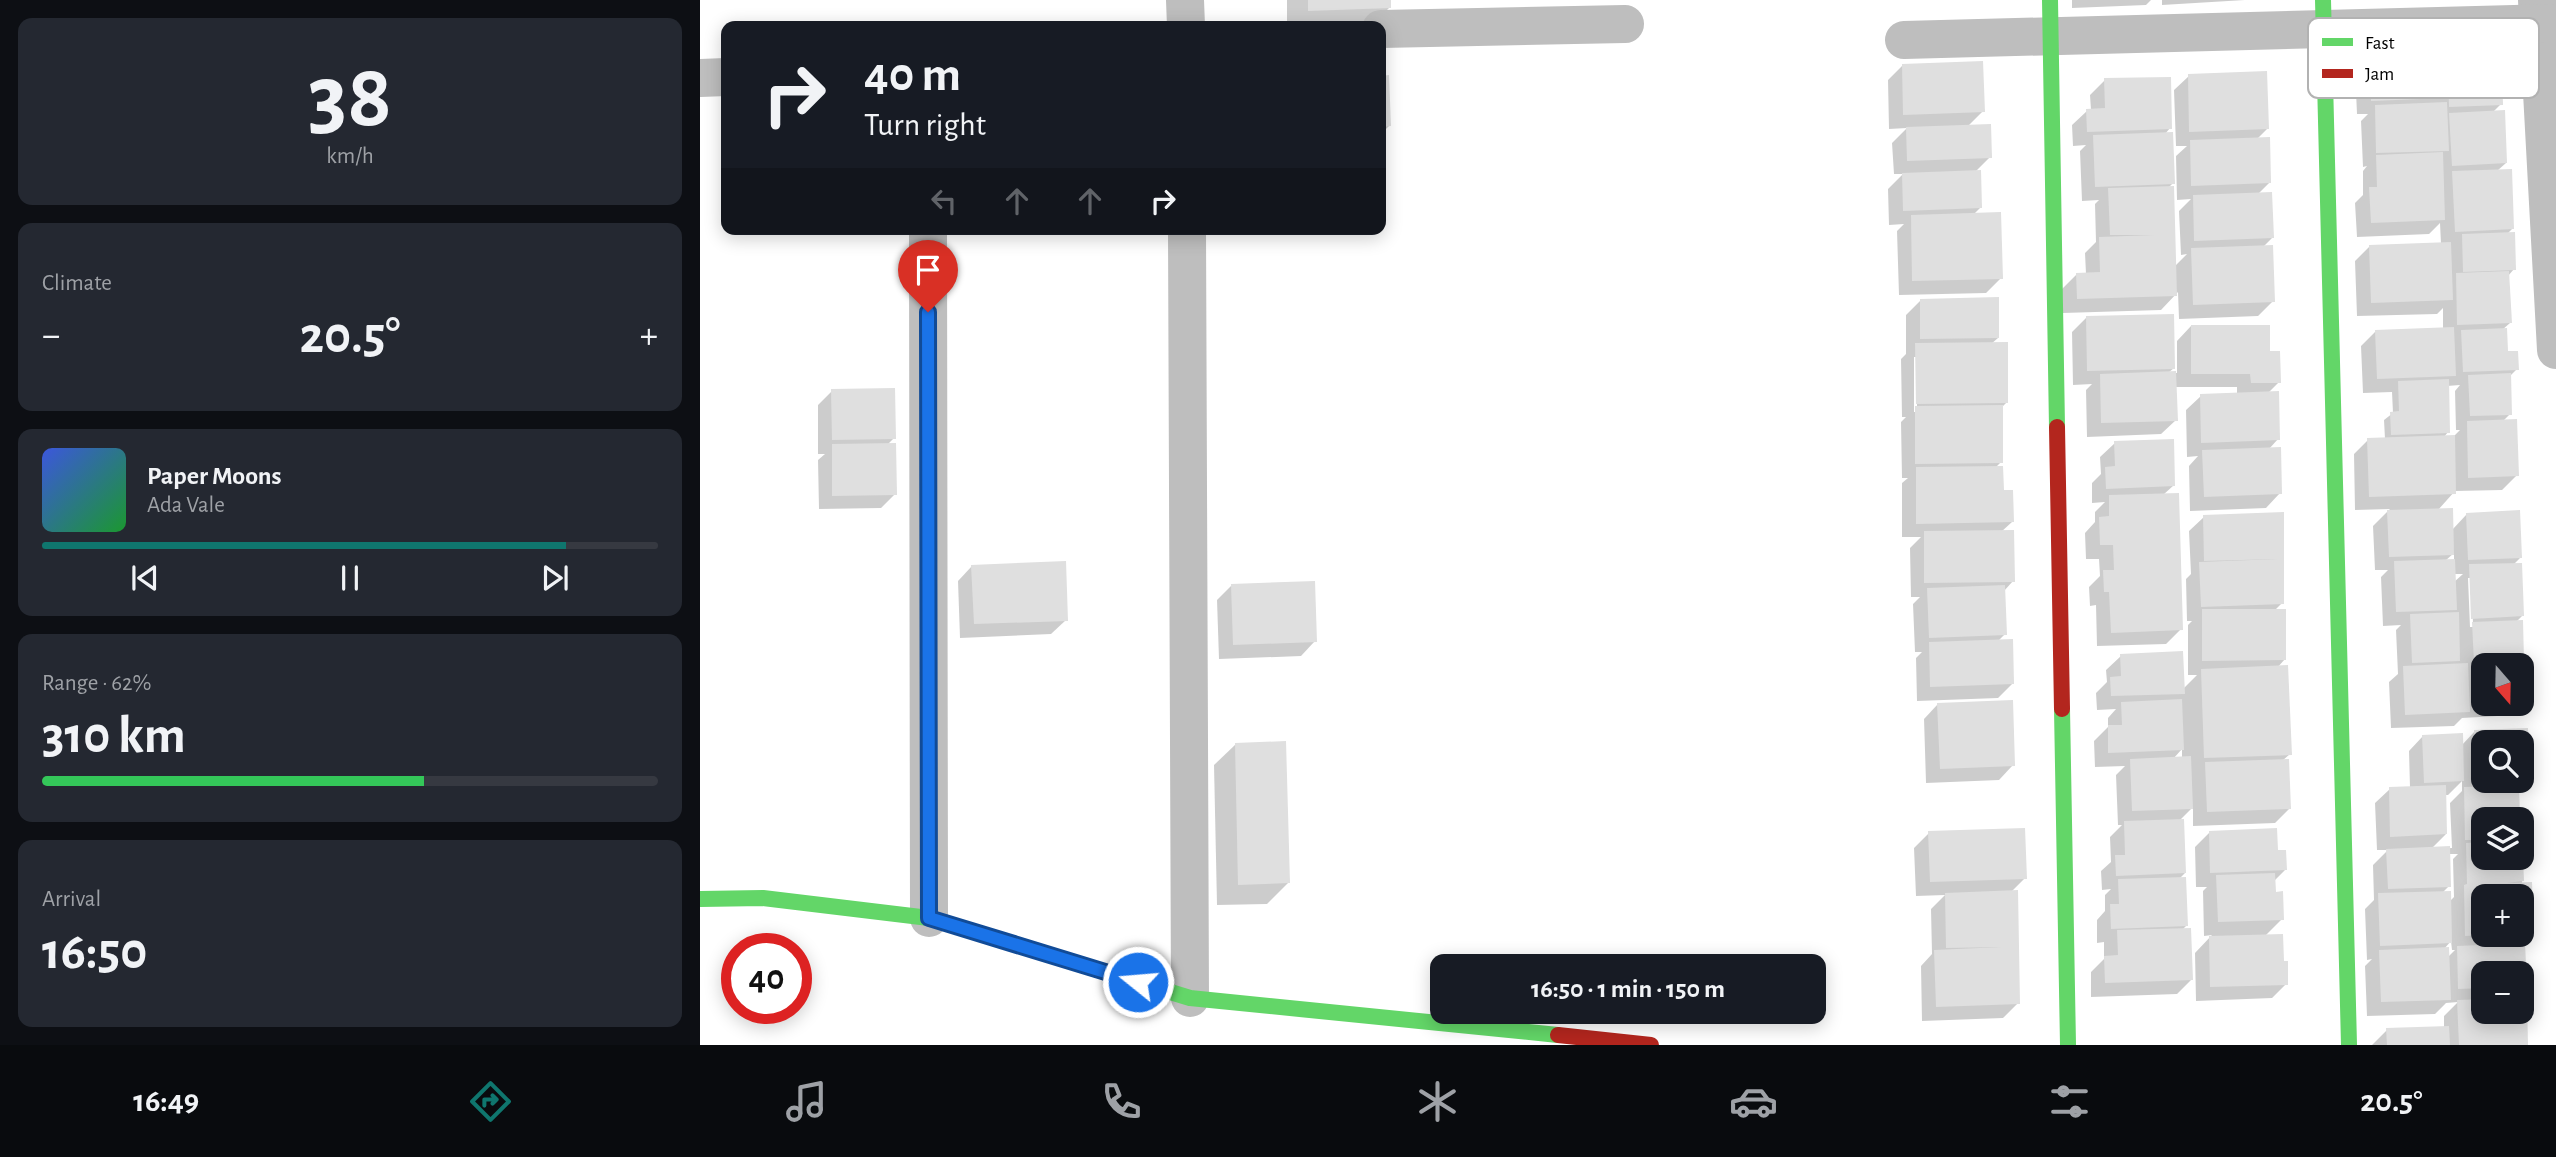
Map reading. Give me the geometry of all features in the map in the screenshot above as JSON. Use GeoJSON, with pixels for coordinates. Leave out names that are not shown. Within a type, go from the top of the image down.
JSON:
{"type":"FeatureCollection","features":[{"type":"Feature","properties":{"kind":"street"},"geometry":{"type":"LineString","coordinates":[[1185,0],[1186,21]]}},
{"type":"Feature","properties":{"kind":"street"},"geometry":{"type":"LineString","coordinates":[[1904,40],[2051,18],[2544,16],[2556,350]]}},
{"type":"Feature","properties":{"kind":"street"},"geometry":{"type":"LineString","coordinates":[[2051,18],[2068,1045]]}},
{"type":"Feature","properties":{"kind":"street"},"geometry":{"type":"LineString","coordinates":[[1386,29],[1625,24]]}},
{"type":"Feature","properties":{"kind":"street"},"geometry":{"type":"LineString","coordinates":[[700,78],[721,77]]}},
{"type":"Feature","properties":{"kind":"street"},"geometry":{"type":"LineString","coordinates":[[2325,98],[2349,1045]]}},
{"type":"Feature","properties":{"kind":"street"},"geometry":{"type":"LineString","coordinates":[[928,235],[929,918]]}},
{"type":"Feature","properties":{"kind":"street"},"geometry":{"type":"LineString","coordinates":[[1187,235],[1190,998]]}},
{"type":"Feature","properties":{"kind":"street"},"geometry":{"type":"LineString","coordinates":[[700,899],[763,898],[929,918],[1190,998],[1651,1045]]}},
{"type":"Feature","properties":{"kind":"building"},"geometry":{"type":"Polygon","coordinates":[[[1308,0],[1391,0],[1391,8],[1308,11],[1308,0]]]}},
{"type":"Feature","properties":{"kind":"building"},"geometry":{"type":"Polygon","coordinates":[[[1983,61],[1985,112],[1903,115],[1902,64],[1983,61]]]}},
{"type":"Feature","properties":{"kind":"building"},"geometry":{"type":"Polygon","coordinates":[[[2267,71],[2269,129],[2189,132],[2188,74],[2267,71]]]}},
{"type":"Feature","properties":{"kind":"building"},"geometry":{"type":"Polygon","coordinates":[[[1386,75],[1389,75],[1391,126],[1386,126],[1386,75]]]}},
{"type":"Feature","properties":{"kind":"building"},"geometry":{"type":"Polygon","coordinates":[[[2171,77],[2172,129],[2087,132],[2086,109],[2105,108],[2104,78],[2171,77]]]}},
{"type":"Feature","properties":{"kind":"building"},"geometry":{"type":"Polygon","coordinates":[[[2371,98],[2446,98],[2371,101],[2371,98]]]}},
{"type":"Feature","properties":{"kind":"building"},"geometry":{"type":"Polygon","coordinates":[[[2449,98],[2503,98],[2503,105],[2449,107],[2449,98]]]}},
{"type":"Feature","properties":{"kind":"building"},"geometry":{"type":"Polygon","coordinates":[[[2447,102],[2449,151],[2376,153],[2375,105],[2447,102]]]}},
{"type":"Feature","properties":{"kind":"building"},"geometry":{"type":"Polygon","coordinates":[[[2505,110],[2507,163],[2452,166],[2449,113],[2505,110]]]}},
{"type":"Feature","properties":{"kind":"building"},"geometry":{"type":"Polygon","coordinates":[[[1991,124],[1992,158],[1907,161],[1906,127],[1991,124]]]}},
{"type":"Feature","properties":{"kind":"building"},"geometry":{"type":"Polygon","coordinates":[[[2173,132],[2175,184],[2095,187],[2093,135],[2173,132]]]}},
{"type":"Feature","properties":{"kind":"building"},"geometry":{"type":"Polygon","coordinates":[[[2270,137],[2271,183],[2191,186],[2190,140],[2270,137]]]}},
{"type":"Feature","properties":{"kind":"building"},"geometry":{"type":"Polygon","coordinates":[[[2443,152],[2445,220],[2371,223],[2369,187],[2377,187],[2376,155],[2443,152]]]}},
{"type":"Feature","properties":{"kind":"building"},"geometry":{"type":"Polygon","coordinates":[[[2512,169],[2514,229],[2455,232],[2452,171],[2512,169]]]}},
{"type":"Feature","properties":{"kind":"building"},"geometry":{"type":"Polygon","coordinates":[[[1981,170],[1982,208],[1903,211],[1902,173],[1981,170]]]}},
{"type":"Feature","properties":{"kind":"building"},"geometry":{"type":"Polygon","coordinates":[[[2174,186],[2177,296],[2077,299],[2076,273],[2100,272],[2099,237],[2154,235],[2110,235],[2108,188],[2174,186]]]}},
{"type":"Feature","properties":{"kind":"building"},"geometry":{"type":"Polygon","coordinates":[[[2272,192],[2274,238],[2194,241],[2193,195],[2272,192]]]}},
{"type":"Feature","properties":{"kind":"building"},"geometry":{"type":"Polygon","coordinates":[[[2001,212],[2003,279],[1912,281],[1911,215],[2001,212]]]}},
{"type":"Feature","properties":{"kind":"building"},"geometry":{"type":"Polygon","coordinates":[[[2515,232],[2516,270],[2463,272],[2462,234],[2515,232]]]}},
{"type":"Feature","properties":{"kind":"building"},"geometry":{"type":"Polygon","coordinates":[[[2451,242],[2453,300],[2371,303],[2369,245],[2451,242]]]}},
{"type":"Feature","properties":{"kind":"building"},"geometry":{"type":"Polygon","coordinates":[[[2273,245],[2275,302],[2193,305],[2191,248],[2273,245]]]}},
{"type":"Feature","properties":{"kind":"building"},"geometry":{"type":"Polygon","coordinates":[[[2509,271],[2512,323],[2457,325],[2456,273],[2509,271]]]}},
{"type":"Feature","properties":{"kind":"building"},"geometry":{"type":"Polygon","coordinates":[[[1999,297],[1999,338],[1920,339],[1920,299],[1999,297]]]}},
{"type":"Feature","properties":{"kind":"building"},"geometry":{"type":"Polygon","coordinates":[[[2174,314],[2175,369],[2087,371],[2086,316],[2174,314]]]}},
{"type":"Feature","properties":{"kind":"building"},"geometry":{"type":"Polygon","coordinates":[[[2191,325],[2270,325],[2270,351],[2280,351],[2281,383],[2251,383],[2250,374],[2191,374],[2191,325]]]}},
{"type":"Feature","properties":{"kind":"building"},"geometry":{"type":"Polygon","coordinates":[[[2454,327],[2456,376],[2377,379],[2375,330],[2454,327]]]}},
{"type":"Feature","properties":{"kind":"building"},"geometry":{"type":"Polygon","coordinates":[[[2507,328],[2508,351],[2518,351],[2519,370],[2463,372],[2461,330],[2507,328]]]}},
{"type":"Feature","properties":{"kind":"building"},"geometry":{"type":"Polygon","coordinates":[[[2008,342],[2008,403],[1916,404],[1915,343],[2008,342]]]}},
{"type":"Feature","properties":{"kind":"building"},"geometry":{"type":"Polygon","coordinates":[[[2176,371],[2178,421],[2101,423],[2100,374],[2176,371]]]}},
{"type":"Feature","properties":{"kind":"building"},"geometry":{"type":"Polygon","coordinates":[[[2511,373],[2512,415],[2470,416],[2468,375],[2511,373]]]}},
{"type":"Feature","properties":{"kind":"building"},"geometry":{"type":"Polygon","coordinates":[[[2449,379],[2450,433],[2391,435],[2390,412],[2399,411],[2398,381],[2449,379]]]}},
{"type":"Feature","properties":{"kind":"building"},"geometry":{"type":"Polygon","coordinates":[[[895,388],[896,439],[832,440],[831,389],[895,388]]]}},
{"type":"Feature","properties":{"kind":"building"},"geometry":{"type":"Polygon","coordinates":[[[2279,391],[2280,440],[2201,443],[2200,394],[2279,391]]]}},
{"type":"Feature","properties":{"kind":"building"},"geometry":{"type":"Polygon","coordinates":[[[2003,405],[2003,463],[1915,464],[1915,406],[2003,405]]]}},
{"type":"Feature","properties":{"kind":"building"},"geometry":{"type":"Polygon","coordinates":[[[2517,419],[2519,476],[2468,478],[2467,421],[2517,419]]]}},
{"type":"Feature","properties":{"kind":"building"},"geometry":{"type":"Polygon","coordinates":[[[2455,435],[2456,494],[2369,497],[2367,438],[2455,435]]]}},
{"type":"Feature","properties":{"kind":"building"},"geometry":{"type":"Polygon","coordinates":[[[2174,439],[2175,486],[2106,489],[2105,467],[2115,466],[2114,441],[2174,439]]]}},
{"type":"Feature","properties":{"kind":"building"},"geometry":{"type":"Polygon","coordinates":[[[896,443],[897,495],[832,496],[832,444],[896,443]]]}},
{"type":"Feature","properties":{"kind":"building"},"geometry":{"type":"Polygon","coordinates":[[[2281,447],[2282,494],[2204,497],[2202,450],[2281,447]]]}},
{"type":"Feature","properties":{"kind":"building"},"geometry":{"type":"Polygon","coordinates":[[[2003,466],[2004,490],[2013,490],[2014,522],[1916,524],[1916,467],[2003,466]]]}},
{"type":"Feature","properties":{"kind":"building"},"geometry":{"type":"Polygon","coordinates":[[[2179,493],[2183,630],[2111,633],[2109,592],[2104,592],[2103,570],[2114,570],[2113,545],[2100,545],[2099,517],[2109,516],[2109,495],[2179,493]]]}},
{"type":"Feature","properties":{"kind":"building"},"geometry":{"type":"Polygon","coordinates":[[[2453,508],[2454,555],[2389,557],[2387,510],[2453,508]]]}},
{"type":"Feature","properties":{"kind":"building"},"geometry":{"type":"Polygon","coordinates":[[[2520,510],[2522,558],[2468,560],[2466,513],[2520,510]]]}},
{"type":"Feature","properties":{"kind":"building"},"geometry":{"type":"Polygon","coordinates":[[[2284,512],[2284,604],[2201,607],[2199,562],[2278,559],[2204,561],[2203,515],[2284,512]]]}},
{"type":"Feature","properties":{"kind":"building"},"geometry":{"type":"Polygon","coordinates":[[[2014,530],[2015,582],[1924,583],[1924,531],[2014,530]]]}},
{"type":"Feature","properties":{"kind":"building"},"geometry":{"type":"Polygon","coordinates":[[[2455,559],[2457,610],[2396,612],[2394,561],[2455,559]]]}},
{"type":"Feature","properties":{"kind":"building"},"geometry":{"type":"Polygon","coordinates":[[[1066,561],[1068,621],[974,624],[971,565],[1066,561]]]}},
{"type":"Feature","properties":{"kind":"building"},"geometry":{"type":"Polygon","coordinates":[[[2522,563],[2524,616],[2471,619],[2469,564],[2522,563]]]}},
{"type":"Feature","properties":{"kind":"building"},"geometry":{"type":"Polygon","coordinates":[[[1315,581],[1317,642],[1233,645],[1231,584],[1315,581]]]}},
{"type":"Feature","properties":{"kind":"building"},"geometry":{"type":"Polygon","coordinates":[[[2005,585],[2007,635],[1929,638],[1927,588],[2005,585]]]}},
{"type":"Feature","properties":{"kind":"building"},"geometry":{"type":"Polygon","coordinates":[[[2202,609],[2286,609],[2286,660],[2202,661],[2202,609]]]}},
{"type":"Feature","properties":{"kind":"building"},"geometry":{"type":"Polygon","coordinates":[[[2459,612],[2460,661],[2412,663],[2410,614],[2459,612]]]}},
{"type":"Feature","properties":{"kind":"building"},"geometry":{"type":"Polygon","coordinates":[[[2523,620],[2524,653],[2474,653],[2472,622],[2523,620]]]}},
{"type":"Feature","properties":{"kind":"building"},"geometry":{"type":"Polygon","coordinates":[[[2013,639],[2014,684],[1930,687],[1929,642],[2013,639]]]}},
{"type":"Feature","properties":{"kind":"building"},"geometry":{"type":"Polygon","coordinates":[[[2183,651],[2185,694],[2111,696],[2110,677],[2121,676],[2120,654],[2183,651]]]}},
{"type":"Feature","properties":{"kind":"building"},"geometry":{"type":"Polygon","coordinates":[[[2468,663],[2470,712],[2405,715],[2403,666],[2468,663]]]}},
{"type":"Feature","properties":{"kind":"building"},"geometry":{"type":"Polygon","coordinates":[[[2288,665],[2292,755],[2204,758],[2201,669],[2288,665]]]}},
{"type":"Feature","properties":{"kind":"building"},"geometry":{"type":"Polygon","coordinates":[[[2182,699],[2184,750],[2108,753],[2108,725],[2122,725],[2121,702],[2182,699]]]}},
{"type":"Feature","properties":{"kind":"building"},"geometry":{"type":"Polygon","coordinates":[[[2013,700],[2015,766],[1940,769],[1937,703],[2013,700]]]}},
{"type":"Feature","properties":{"kind":"building"},"geometry":{"type":"Polygon","coordinates":[[[2528,728],[2528,730],[2474,730],[2528,728]]]}},
{"type":"Feature","properties":{"kind":"building"},"geometry":{"type":"Polygon","coordinates":[[[2463,733],[2464,781],[2424,783],[2422,735],[2463,733]]]}},
{"type":"Feature","properties":{"kind":"building"},"geometry":{"type":"Polygon","coordinates":[[[1286,741],[1290,883],[1238,885],[1235,743],[1286,741]]]}},
{"type":"Feature","properties":{"kind":"building"},"geometry":{"type":"Polygon","coordinates":[[[2191,756],[2193,809],[2132,811],[2130,759],[2191,756]]]}},
{"type":"Feature","properties":{"kind":"building"},"geometry":{"type":"Polygon","coordinates":[[[2289,759],[2291,809],[2207,812],[2205,762],[2289,759]]]}},
{"type":"Feature","properties":{"kind":"building"},"geometry":{"type":"Polygon","coordinates":[[[2446,785],[2447,834],[2390,837],[2389,787],[2446,785]]]}},
{"type":"Feature","properties":{"kind":"building"},"geometry":{"type":"Polygon","coordinates":[[[2464,787],[2471,787],[2471,793],[2519,793],[2520,807],[2471,807],[2471,840],[2465,840],[2464,787]]]}},
{"type":"Feature","properties":{"kind":"building"},"geometry":{"type":"Polygon","coordinates":[[[2184,819],[2186,873],[2116,876],[2115,855],[2125,855],[2124,821],[2184,819]]]}},
{"type":"Feature","properties":{"kind":"building"},"geometry":{"type":"Polygon","coordinates":[[[2025,828],[2027,879],[1930,882],[1928,831],[2025,828]]]}},
{"type":"Feature","properties":{"kind":"building"},"geometry":{"type":"Polygon","coordinates":[[[2277,828],[2278,850],[2286,850],[2287,870],[2210,873],[2209,831],[2277,828]]]}},
{"type":"Feature","properties":{"kind":"building"},"geometry":{"type":"Polygon","coordinates":[[[2466,843],[2471,843],[2471,870],[2524,870],[2524,881],[2507,883],[2532,884],[2471,884],[2471,936],[2465,936],[2464,885],[2467,884],[2466,843]]]}},
{"type":"Feature","properties":{"kind":"building"},"geometry":{"type":"Polygon","coordinates":[[[2450,846],[2451,887],[2388,889],[2386,849],[2450,846]]]}},
{"type":"Feature","properties":{"kind":"building"},"geometry":{"type":"Polygon","coordinates":[[[2275,873],[2276,892],[2283,891],[2284,920],[2218,922],[2216,875],[2275,873]]]}},
{"type":"Feature","properties":{"kind":"building"},"geometry":{"type":"Polygon","coordinates":[[[2186,877],[2188,926],[2111,929],[2110,904],[2119,904],[2118,879],[2186,877]]]}},
{"type":"Feature","properties":{"kind":"building"},"geometry":{"type":"Polygon","coordinates":[[[2018,890],[2020,1004],[1936,1007],[1934,950],[2002,947],[1946,948],[1945,893],[2018,890]]]}},
{"type":"Feature","properties":{"kind":"building"},"geometry":{"type":"Polygon","coordinates":[[[2451,891],[2452,943],[2380,946],[2378,893],[2451,891]]]}},
{"type":"Feature","properties":{"kind":"building"},"geometry":{"type":"Polygon","coordinates":[[[2191,928],[2193,980],[2105,983],[2104,956],[2118,955],[2117,930],[2191,928]]]}},
{"type":"Feature","properties":{"kind":"building"},"geometry":{"type":"Polygon","coordinates":[[[2283,934],[2284,961],[2288,961],[2288,985],[2210,987],[2209,936],[2283,934]]]}},
{"type":"Feature","properties":{"kind":"building"},"geometry":{"type":"Polygon","coordinates":[[[2457,946],[2525,947],[2526,961],[2471,961],[2471,988],[2458,989],[2457,946]]]}},
{"type":"Feature","properties":{"kind":"building"},"geometry":{"type":"Polygon","coordinates":[[[2449,947],[2451,1000],[2381,1002],[2379,950],[2449,947]]]}},
{"type":"Feature","properties":{"kind":"building"},"geometry":{"type":"Polygon","coordinates":[[[2471,999],[2471,1024],[2528,1024],[2528,1045],[2459,1045],[2457,1000],[2471,999]]]}},
{"type":"Feature","properties":{"kind":"building"},"geometry":{"type":"Polygon","coordinates":[[[2449,1026],[2450,1045],[2387,1045],[2386,1028],[2449,1026]]]}},
{"type":"Feature","properties":{"kind":"traffic: fast"},"geometry":{"type":"LineString","coordinates":[[2050,0],[2057,427]]}},
{"type":"Feature","properties":{"kind":"traffic: fast"},"geometry":{"type":"LineString","coordinates":[[2323,0],[2323,18]]}},
{"type":"Feature","properties":{"kind":"traffic: fast"},"geometry":{"type":"LineString","coordinates":[[2325,98],[2349,1045]]}},
{"type":"Feature","properties":{"kind":"traffic: fast"},"geometry":{"type":"LineString","coordinates":[[2062,709],[2068,1045]]}},
{"type":"Feature","properties":{"kind":"traffic: fast"},"geometry":{"type":"LineString","coordinates":[[700,899],[763,898],[929,918],[1190,998],[1558,1035]]}},
{"type":"Feature","properties":{"kind":"traffic: jam"},"geometry":{"type":"LineString","coordinates":[[2057,427],[2062,709]]}},
{"type":"Feature","properties":{"kind":"traffic: jam"},"geometry":{"type":"LineString","coordinates":[[1558,1035],[1651,1045]]}},
{"type":"Feature","properties":{"kind":"route"},"geometry":{"type":"LineString","coordinates":[[928,312],[929,918],[1138,982]]}}]}
